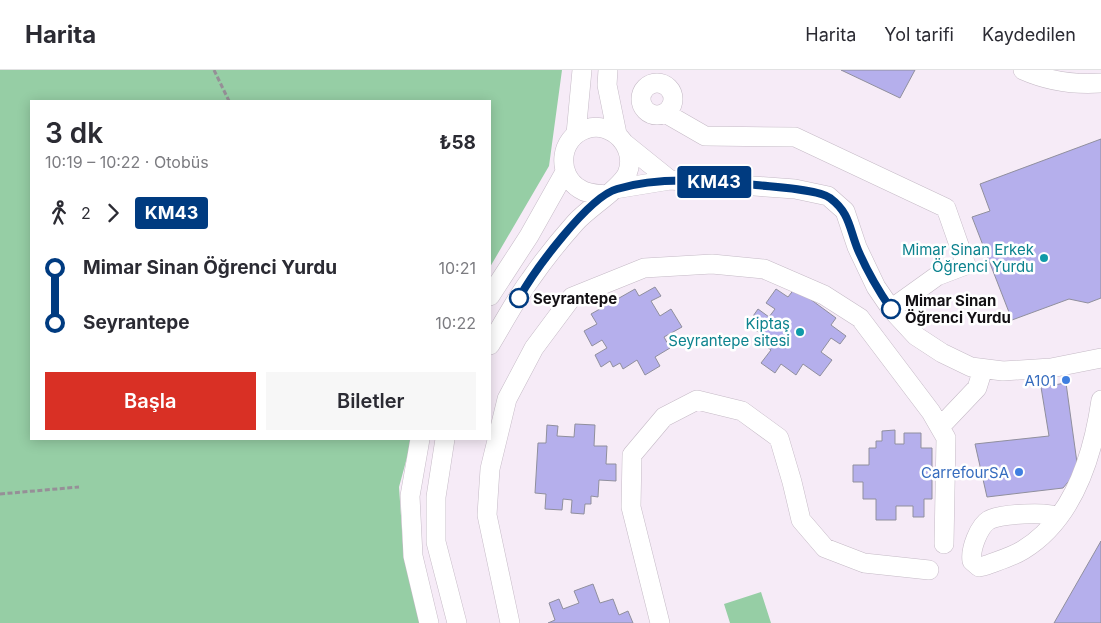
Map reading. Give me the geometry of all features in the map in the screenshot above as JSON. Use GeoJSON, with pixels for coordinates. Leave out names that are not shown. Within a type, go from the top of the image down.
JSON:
{"type":"FeatureCollection","features":[{"type":"Feature","properties":{"kind":"street"},"geometry":{"type":"LineString","coordinates":[[576,134],[582,70]]}},
{"type":"Feature","properties":{"kind":"street"},"geometry":{"type":"LineString","coordinates":[[491,343],[529,281],[576,222],[610,192],[626,174],[629,164],[628,153],[620,138],[607,85],[608,70]]}},
{"type":"Feature","properties":{"kind":"street"},"geometry":{"type":"LineString","coordinates":[[1023,70],[1040,77],[1066,82],[1101,83]]}},
{"type":"Feature","properties":{"kind":"street"},"geometry":{"type":"LineString","coordinates":[[665,113],[705,136],[795,137],[946,208],[966,265],[937,276],[891,309]]}},
{"type":"Feature","properties":{"kind":"street"},"geometry":{"type":"LineString","coordinates":[[491,294],[529,236],[565,172],[564,151],[576,134],[586,129],[597,128],[620,138],[670,180]]}},
{"type":"Feature","properties":{"kind":"street"},"geometry":{"type":"LineString","coordinates":[[565,172],[579,189],[589,193],[610,192],[670,180],[794,189],[828,196],[845,211],[857,247],[876,287],[891,309],[916,336],[942,354],[971,367],[983,369],[1051,368],[1101,358]]}},
{"type":"Feature","properties":{"kind":"street"},"geometry":{"type":"LineString","coordinates":[[510,623],[487,515],[490,469],[507,399],[534,348],[572,298],[644,268],[712,264],[764,269],[824,295],[860,318],[931,412],[946,438],[944,544]]}},
{"type":"Feature","properties":{"kind":"street"},"geometry":{"type":"LineString","coordinates":[[940,428],[977,388],[983,369]]}},
{"type":"Feature","properties":{"kind":"street"},"geometry":{"type":"LineString","coordinates":[[660,623],[631,507],[632,455],[664,417],[697,400],[742,411],[779,438],[801,520],[825,548],[864,563],[929,570]]}},
{"type":"Feature","properties":{"kind":"street"},"geometry":{"type":"LineString","coordinates":[[1058,517],[1081,479],[1092,443],[1101,400]]}},
{"type":"Feature","properties":{"kind":"street"},"geometry":{"type":"LineString","coordinates":[[420,440],[410,496],[411,522],[413,556],[429,623]]}},
{"type":"Feature","properties":{"kind":"street"},"geometry":{"type":"LineString","coordinates":[[445,440],[436,497],[436,542],[457,623]]}},
{"type":"Feature","properties":{"kind":"path"},"geometry":{"type":"LineString","coordinates":[[214,70],[229,100]]}},
{"type":"Feature","properties":{"kind":"path"},"geometry":{"type":"LineString","coordinates":[[0,494],[79,487]]}},
{"type":"Feature","properties":{"kind":"green space"},"geometry":{"type":"Polygon","coordinates":[[[0,70],[562,70],[549,166],[491,265],[491,100],[30,100],[30,440],[412,440],[399,487],[404,559],[421,623],[0,623],[0,70]]]}},
{"type":"Feature","properties":{"kind":"green space"},"geometry":{"type":"Polygon","coordinates":[[[761,592],[771,623],[730,623],[724,604],[761,592]]]}},
{"type":"Feature","properties":{"kind":"building"},"geometry":{"type":"Polygon","coordinates":[[[841,70],[915,70],[900,98],[841,70]]]}},
{"type":"Feature","properties":{"kind":"building","name":"Mimar Sinan Erkek Öğrenci Yurdu"},"geometry":{"type":"Polygon","coordinates":[[[1101,139],[1101,298],[1088,303],[1069,299],[1012,320],[972,217],[990,211],[980,184],[1101,139]]]}},
{"type":"Feature","properties":{"kind":"building"},"geometry":{"type":"Polygon","coordinates":[[[655,287],[661,296],[651,301],[660,316],[671,309],[682,327],[664,337],[670,348],[655,357],[660,366],[645,375],[637,360],[623,369],[620,363],[613,367],[610,361],[601,367],[595,355],[607,348],[602,340],[592,346],[584,331],[597,324],[591,314],[635,289],[639,296],[655,287]]]}},
{"type":"Feature","properties":{"kind":"building","name":"Kiptaş Seyrantepe sitesi"},"geometry":{"type":"Polygon","coordinates":[[[795,288],[836,318],[831,325],[846,336],[840,344],[831,338],[821,352],[832,360],[820,376],[803,364],[796,375],[781,364],[775,373],[761,363],[771,350],[758,340],[762,334],[755,330],[759,325],[751,319],[758,309],[769,317],[775,309],[766,303],[776,289],[788,297],[795,288]]]}},
{"type":"Feature","properties":{"kind":"building"},"geometry":{"type":"Polygon","coordinates":[[[1066,383],[1078,470],[1063,488],[987,497],[975,444],[1049,436],[1041,387],[1066,383]]]}},
{"type":"Feature","properties":{"kind":"building"},"geometry":{"type":"Polygon","coordinates":[[[575,424],[595,425],[594,446],[607,446],[606,464],[616,464],[616,481],[599,480],[598,497],[591,496],[591,504],[585,504],[584,514],[571,513],[572,500],[563,499],[562,510],[545,509],[546,494],[535,493],[538,443],[546,443],[547,425],[558,426],[557,436],[574,437],[575,424]]]}},
{"type":"Feature","properties":{"kind":"building"},"geometry":{"type":"Polygon","coordinates":[[[895,430],[895,444],[904,444],[904,433],[921,433],[921,448],[932,448],[932,499],[924,499],[924,517],[913,517],[913,506],[896,506],[896,520],[876,520],[876,499],[863,499],[863,482],[853,482],[853,465],[869,465],[869,448],[876,448],[876,441],[882,441],[882,431],[895,430]]]}},
{"type":"Feature","properties":{"kind":"building"},"geometry":{"type":"Polygon","coordinates":[[[1101,541],[1101,623],[1054,623],[1101,541]]]}},
{"type":"Feature","properties":{"kind":"building"},"geometry":{"type":"Polygon","coordinates":[[[593,584],[600,603],[613,599],[619,615],[628,611],[633,623],[548,623],[555,620],[549,603],[559,599],[563,609],[579,603],[574,591],[593,584]]]}},
{"type":"Feature","properties":{"kind":"bus line","name":"KM43"},"geometry":{"type":"LineString","coordinates":[[519,298],[529,281],[576,222],[606,195],[615,189],[670,180],[794,189],[828,196],[845,211],[857,247],[876,287],[891,309]]}},
{"type":"Feature","properties":{"kind":"place","name":"Mimar Sinan Erkek Öğrenci Yurdu"},"geometry":{"type":"Point","coordinates":[1044,258]}},
{"type":"Feature","properties":{"kind":"place","name":"Seyrantepe"},"geometry":{"type":"Point","coordinates":[519,298]}},
{"type":"Feature","properties":{"kind":"place","name":"Mimar Sinan Öğrenci Yurdu"},"geometry":{"type":"Point","coordinates":[891,309]}},
{"type":"Feature","properties":{"kind":"place","name":"Kiptaş Seyrantepe sitesi"},"geometry":{"type":"Point","coordinates":[800,332]}},
{"type":"Feature","properties":{"kind":"place","name":"A101"},"geometry":{"type":"Point","coordinates":[1066,380]}},
{"type":"Feature","properties":{"kind":"place","name":"CarrefourSA"},"geometry":{"type":"Point","coordinates":[1019,472]}}]}
